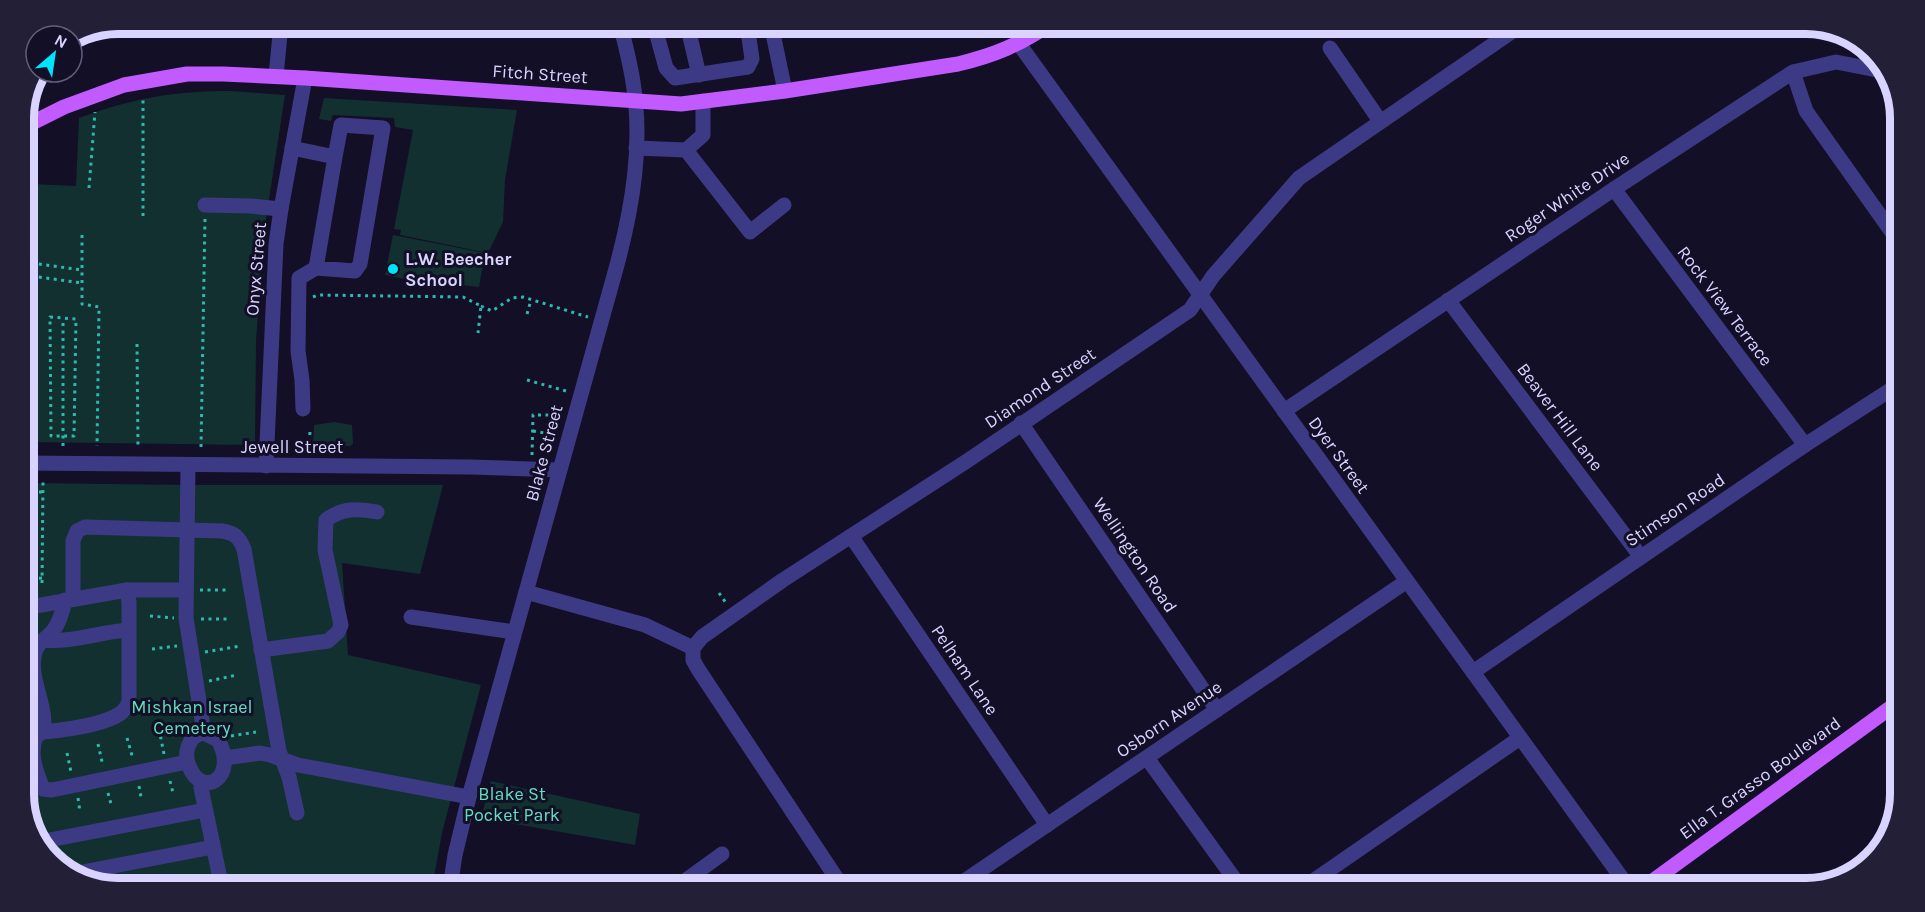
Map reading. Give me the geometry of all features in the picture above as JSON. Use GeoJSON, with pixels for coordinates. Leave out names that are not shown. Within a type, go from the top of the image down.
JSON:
{"type":"FeatureCollection","features":[{"type":"Feature","properties":{"kind":"main road","name":"Fitch Street"},"geometry":{"type":"LineString","coordinates":[[35,122],[64,107],[124,85],[187,74],[276,76],[681,104],[785,92],[958,64],[1019,44],[1034,34]]}},
{"type":"Feature","properties":{"kind":"main road","name":"Ella T. Grasso Boulevard"},"geometry":{"type":"LineString","coordinates":[[1657,878],[1890,708]]}},
{"type":"Feature","properties":{"kind":"street"},"geometry":{"type":"LineString","coordinates":[[276,76],[280,34]]}},
{"type":"Feature","properties":{"kind":"street","name":"Blake Street"},"geometry":{"type":"LineString","coordinates":[[452,878],[469,797],[623,242],[632,194],[637,125],[633,82],[622,34]]}},
{"type":"Feature","properties":{"kind":"street"},"geometry":{"type":"LineString","coordinates":[[657,34],[666,68],[675,78],[748,67],[753,59],[749,34]]}},
{"type":"Feature","properties":{"kind":"street"},"geometry":{"type":"LineString","coordinates":[[689,34],[699,75]]}},
{"type":"Feature","properties":{"kind":"street"},"geometry":{"type":"LineString","coordinates":[[773,34],[785,92]]}},
{"type":"Feature","properties":{"kind":"street","name":"Diamond Street"},"geometry":{"type":"LineString","coordinates":[[693,648],[702,637],[783,580],[1190,310],[1213,276],[1299,178],[1508,34]]}},
{"type":"Feature","properties":{"kind":"street","name":"Dyer Street"},"geometry":{"type":"LineString","coordinates":[[1019,44],[1622,878]]}},
{"type":"Feature","properties":{"kind":"street"},"geometry":{"type":"LineString","coordinates":[[1330,48],[1380,121]]}},
{"type":"Feature","properties":{"kind":"street","name":"Roger White Drive"},"geometry":{"type":"LineString","coordinates":[[1284,411],[1614,189],[1793,72],[1836,62],[1874,70]]}},
{"type":"Feature","properties":{"kind":"street"},"geometry":{"type":"LineString","coordinates":[[1793,72],[1806,111],[1890,229]]}},
{"type":"Feature","properties":{"kind":"street","name":"Onyx Street"},"geometry":{"type":"LineString","coordinates":[[266,466],[274,276],[281,209],[305,78]]}},
{"type":"Feature","properties":{"kind":"street"},"geometry":{"type":"LineString","coordinates":[[636,148],[686,150],[703,135],[703,101]]}},
{"type":"Feature","properties":{"kind":"street"},"geometry":{"type":"LineString","coordinates":[[303,409],[302,380],[297,351],[299,279],[316,268],[355,272],[360,264],[383,128],[341,125],[316,268]]}},
{"type":"Feature","properties":{"kind":"street"},"geometry":{"type":"LineString","coordinates":[[292,148],[336,157]]}},
{"type":"Feature","properties":{"kind":"street"},"geometry":{"type":"LineString","coordinates":[[686,150],[750,232],[784,205]]}},
{"type":"Feature","properties":{"kind":"street","name":"Rock View Terrace"},"geometry":{"type":"LineString","coordinates":[[1614,189],[1805,446]]}},
{"type":"Feature","properties":{"kind":"street"},"geometry":{"type":"LineString","coordinates":[[205,205],[281,209]]}},
{"type":"Feature","properties":{"kind":"street","name":"Beaver Hill Lane"},"geometry":{"type":"LineString","coordinates":[[1448,300],[1641,557]]}},
{"type":"Feature","properties":{"kind":"street","name":"Stimson Road"},"geometry":{"type":"LineString","coordinates":[[1473,672],[1890,389]]}},
{"type":"Feature","properties":{"kind":"street","name":"Wellington Road"},"geometry":{"type":"LineString","coordinates":[[1021,423],[1217,710]]}},
{"type":"Feature","properties":{"kind":"street","name":"Jewell Street"},"geometry":{"type":"LineString","coordinates":[[35,463],[471,467],[559,470]]}},
{"type":"Feature","properties":{"kind":"street"},"geometry":{"type":"LineString","coordinates":[[188,465],[186,618],[204,733]]}},
{"type":"Feature","properties":{"kind":"street"},"geometry":{"type":"LineString","coordinates":[[261,650],[328,641],[333,638],[341,625],[325,550],[326,520],[336,512],[358,508],[377,512]]}},
{"type":"Feature","properties":{"kind":"street"},"geometry":{"type":"LineString","coordinates":[[35,645],[54,630],[69,599],[74,541],[77,531],[85,527],[230,532],[239,538],[244,549],[281,760],[289,777],[297,813]]}},
{"type":"Feature","properties":{"kind":"street","name":"Pelham Lane"},"geometry":{"type":"LineString","coordinates":[[851,536],[1047,825]]}},
{"type":"Feature","properties":{"kind":"street","name":"Osborn Avenue"},"geometry":{"type":"LineString","coordinates":[[969,878],[1407,581]]}},
{"type":"Feature","properties":{"kind":"street"},"geometry":{"type":"LineString","coordinates":[[35,606],[127,590],[186,590]]}},
{"type":"Feature","properties":{"kind":"street"},"geometry":{"type":"LineString","coordinates":[[35,735],[108,719],[125,710],[129,702],[127,590]]}},
{"type":"Feature","properties":{"kind":"street"},"geometry":{"type":"LineString","coordinates":[[526,591],[645,625],[693,648],[693,660],[698,669],[836,878]]}},
{"type":"Feature","properties":{"kind":"street"},"geometry":{"type":"LineString","coordinates":[[411,617],[514,632]]}},
{"type":"Feature","properties":{"kind":"street"},"geometry":{"type":"LineString","coordinates":[[35,646],[111,631],[128,630]]}},
{"type":"Feature","properties":{"kind":"street"},"geometry":{"type":"LineString","coordinates":[[35,701],[45,723],[35,734]]}},
{"type":"Feature","properties":{"kind":"street"},"geometry":{"type":"LineString","coordinates":[[204,733],[218,740],[225,758],[221,776],[211,782],[202,782],[187,762],[186,751],[190,741],[193,737],[204,733]]}},
{"type":"Feature","properties":{"kind":"street"},"geometry":{"type":"LineString","coordinates":[[1317,878],[1520,738]]}},
{"type":"Feature","properties":{"kind":"street"},"geometry":{"type":"LineString","coordinates":[[225,758],[260,753],[298,765],[469,797]]}},
{"type":"Feature","properties":{"kind":"street"},"geometry":{"type":"LineString","coordinates":[[1147,758],[1234,878]]}},
{"type":"Feature","properties":{"kind":"street"},"geometry":{"type":"LineString","coordinates":[[35,767],[43,789],[52,790],[187,762]]}},
{"type":"Feature","properties":{"kind":"street"},"geometry":{"type":"LineString","coordinates":[[202,782],[201,788],[219,878]]}},
{"type":"Feature","properties":{"kind":"street"},"geometry":{"type":"LineString","coordinates":[[49,840],[205,810]]}},
{"type":"Feature","properties":{"kind":"street"},"geometry":{"type":"LineString","coordinates":[[87,871],[213,847]]}},
{"type":"Feature","properties":{"kind":"street"},"geometry":{"type":"LineString","coordinates":[[689,878],[722,854]]}},
{"type":"Feature","properties":{"kind":"path"},"geometry":{"type":"LineString","coordinates":[[143,96],[143,216]]}},
{"type":"Feature","properties":{"kind":"path"},"geometry":{"type":"LineString","coordinates":[[89,188],[95,110]]}},
{"type":"Feature","properties":{"kind":"path"},"geometry":{"type":"LineString","coordinates":[[201,447],[205,205]]}},
{"type":"Feature","properties":{"kind":"path"},"geometry":{"type":"LineString","coordinates":[[82,235],[82,304],[99,307],[97,446]]}},
{"type":"Feature","properties":{"kind":"path"},"geometry":{"type":"LineString","coordinates":[[35,264],[82,270]]}},
{"type":"Feature","properties":{"kind":"path"},"geometry":{"type":"LineString","coordinates":[[35,276],[82,283]]}},
{"type":"Feature","properties":{"kind":"path"},"geometry":{"type":"LineString","coordinates":[[309,299],[318,295],[463,297],[492,312],[512,298],[523,297],[590,318]]}},
{"type":"Feature","properties":{"kind":"path"},"geometry":{"type":"LineString","coordinates":[[527,314],[531,300]]}},
{"type":"Feature","properties":{"kind":"path"},"geometry":{"type":"LineString","coordinates":[[478,333],[481,306]]}},
{"type":"Feature","properties":{"kind":"path"},"geometry":{"type":"LineString","coordinates":[[50,317],[63,318],[75,319],[74,436],[51,436],[50,317]]}},
{"type":"Feature","properties":{"kind":"path"},"geometry":{"type":"LineString","coordinates":[[63,318],[63,446]]}},
{"type":"Feature","properties":{"kind":"path"},"geometry":{"type":"LineString","coordinates":[[137,344],[138,447]]}},
{"type":"Feature","properties":{"kind":"path"},"geometry":{"type":"LineString","coordinates":[[527,380],[568,391]]}},
{"type":"Feature","properties":{"kind":"path"},"geometry":{"type":"LineString","coordinates":[[532,455],[533,415],[561,415]]}},
{"type":"Feature","properties":{"kind":"path"},"geometry":{"type":"LineString","coordinates":[[309,450],[310,431]]}},
{"type":"Feature","properties":{"kind":"path"},"geometry":{"type":"LineString","coordinates":[[533,431],[555,435]]}},
{"type":"Feature","properties":{"kind":"path"},"geometry":{"type":"LineString","coordinates":[[35,580],[42,580],[43,481]]}},
{"type":"Feature","properties":{"kind":"path"},"geometry":{"type":"LineString","coordinates":[[35,492],[43,492]]}},
{"type":"Feature","properties":{"kind":"path"},"geometry":{"type":"LineString","coordinates":[[186,590],[228,590]]}},
{"type":"Feature","properties":{"kind":"path"},"geometry":{"type":"LineString","coordinates":[[150,616],[229,619]]}},
{"type":"Feature","properties":{"kind":"path"},"geometry":{"type":"LineString","coordinates":[[152,650],[240,646]]}},
{"type":"Feature","properties":{"kind":"path"},"geometry":{"type":"LineString","coordinates":[[197,683],[237,675]]}},
{"type":"Feature","properties":{"kind":"path"},"geometry":{"type":"LineString","coordinates":[[201,711],[250,702]]}},
{"type":"Feature","properties":{"kind":"path"},"geometry":{"type":"LineString","coordinates":[[218,740],[256,732]]}},
{"type":"Feature","properties":{"kind":"green space"},"geometry":{"type":"Polygon","coordinates":[[[232,91],[285,95],[264,232],[256,341],[255,445],[35,442],[35,184],[76,186],[79,118],[118,105],[191,92],[232,91]]]}},
{"type":"Feature","properties":{"kind":"green space"},"geometry":{"type":"Polygon","coordinates":[[[324,98],[517,110],[505,180],[503,222],[488,253],[400,235],[401,230],[394,229],[413,130],[395,127],[394,118],[333,115],[331,121],[319,119],[324,98]]]}},
{"type":"Feature","properties":{"kind":"green space"},"geometry":{"type":"Polygon","coordinates":[[[393,235],[485,253],[479,287],[420,280],[419,282],[385,275],[393,235]]]}},
{"type":"Feature","properties":{"kind":"green space"},"geometry":{"type":"Polygon","coordinates":[[[334,422],[352,425],[353,444],[350,446],[313,446],[314,425],[334,422]]]}},
{"type":"Feature","properties":{"kind":"green space","name":"Mishkan Israel Cemetery"},"geometry":{"type":"Polygon","coordinates":[[[35,483],[443,485],[420,574],[342,563],[348,655],[481,685],[442,833],[434,878],[119,878],[87,871],[67,860],[52,845],[46,835],[36,810],[35,799],[35,483]]]}},
{"type":"Feature","properties":{"kind":"green space","name":"Blake St Pocket Park"},"geometry":{"type":"Polygon","coordinates":[[[491,781],[640,814],[635,845],[481,818],[491,781]]]}},
{"type":"Feature","properties":{"kind":"place","name":"L.W. Beecher School"},"geometry":{"type":"Point","coordinates":[393,269]}}]}
